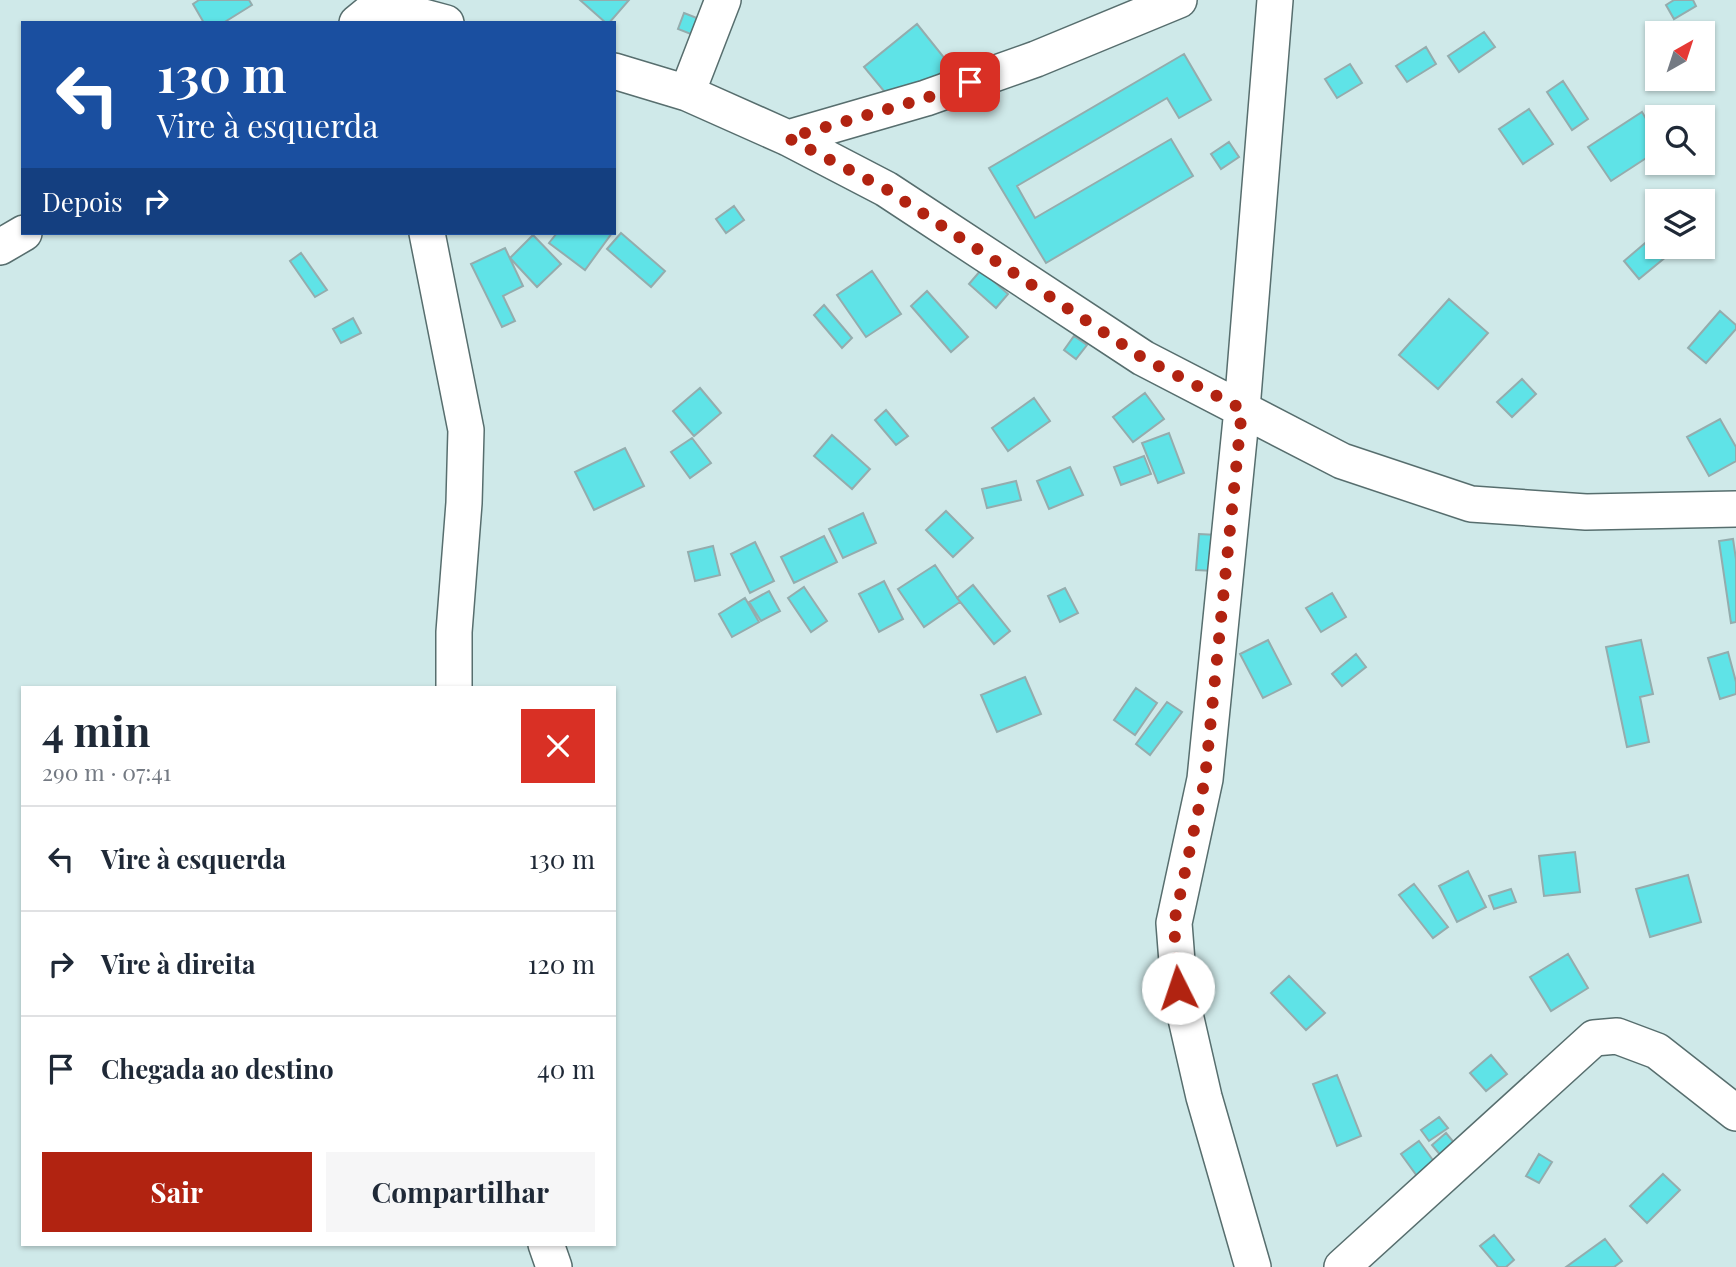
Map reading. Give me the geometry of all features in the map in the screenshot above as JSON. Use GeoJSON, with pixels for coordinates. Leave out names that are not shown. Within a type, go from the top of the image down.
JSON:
{"type":"FeatureCollection","features":[{"type":"Feature","properties":{"kind":"street"},"geometry":{"type":"LineString","coordinates":[[687,93],[723,0]]}},
{"type":"Feature","properties":{"kind":"street"},"geometry":{"type":"LineString","coordinates":[[788,138],[926,98],[1035,59],[1180,0]]}},
{"type":"Feature","properties":{"kind":"street"},"geometry":{"type":"LineString","coordinates":[[1252,1267],[1204,1097],[1178,988],[1174,923],[1205,779],[1242,409],[1275,0]]}},
{"type":"Feature","properties":{"kind":"street"},"geometry":{"type":"LineString","coordinates":[[361,21],[390,8],[439,21]]}},
{"type":"Feature","properties":{"kind":"street"},"geometry":{"type":"LineString","coordinates":[[616,72],[687,93],[788,138],[886,189],[1143,358],[1342,461],[1471,504],[1586,512],[1736,509]]}},
{"type":"Feature","properties":{"kind":"street"},"geometry":{"type":"LineString","coordinates":[[0,247],[21,235]]}},
{"type":"Feature","properties":{"kind":"street"},"geometry":{"type":"LineString","coordinates":[[427,235],[466,430],[464,503],[454,632],[454,686]]}},
{"type":"Feature","properties":{"kind":"street"},"geometry":{"type":"LineString","coordinates":[[1342,1267],[1594,1038],[1617,1036],[1657,1051],[1736,1113]]}},
{"type":"Feature","properties":{"kind":"street"},"geometry":{"type":"LineString","coordinates":[[547,1246],[554,1267]]}},
{"type":"Feature","properties":{"kind":"building"},"geometry":{"type":"Polygon","coordinates":[[[199,0],[249,0],[252,5],[226,21],[203,21],[193,4],[199,0]]]}},
{"type":"Feature","properties":{"kind":"building"},"geometry":{"type":"Polygon","coordinates":[[[580,0],[629,0],[611,21],[604,21],[580,0]]]}},
{"type":"Feature","properties":{"kind":"building"},"geometry":{"type":"Polygon","coordinates":[[[1674,0],[1693,0],[1696,6],[1674,19],[1666,5],[1674,0]]]}},
{"type":"Feature","properties":{"kind":"building"},"geometry":{"type":"Polygon","coordinates":[[[684,13],[707,22],[701,38],[678,29],[684,13]]]}},
{"type":"Feature","properties":{"kind":"building"},"geometry":{"type":"Polygon","coordinates":[[[917,24],[950,65],[898,108],[864,67],[917,24]]]}},
{"type":"Feature","properties":{"kind":"building"},"geometry":{"type":"Polygon","coordinates":[[[1484,32],[1495,47],[1459,72],[1448,56],[1484,32]]]}},
{"type":"Feature","properties":{"kind":"building"},"geometry":{"type":"Polygon","coordinates":[[[1426,47],[1436,64],[1407,82],[1396,66],[1426,47]]]}},
{"type":"Feature","properties":{"kind":"building"},"geometry":{"type":"Polygon","coordinates":[[[1184,54],[1211,100],[1179,118],[1167,98],[1017,186],[1035,218],[1171,139],[1193,176],[1046,263],[989,168],[1184,54]]]}},
{"type":"Feature","properties":{"kind":"building"},"geometry":{"type":"Polygon","coordinates":[[[1350,64],[1362,83],[1337,98],[1325,79],[1350,64]]]}},
{"type":"Feature","properties":{"kind":"building"},"geometry":{"type":"Polygon","coordinates":[[[1563,81],[1588,119],[1572,130],[1547,92],[1563,81]]]}},
{"type":"Feature","properties":{"kind":"building"},"geometry":{"type":"Polygon","coordinates":[[[1529,109],[1553,144],[1523,164],[1499,129],[1529,109]]]}},
{"type":"Feature","properties":{"kind":"building"},"geometry":{"type":"Polygon","coordinates":[[[1642,112],[1645,117],[1645,159],[1611,181],[1588,147],[1642,112]]]}},
{"type":"Feature","properties":{"kind":"building"},"geometry":{"type":"Polygon","coordinates":[[[1229,142],[1239,157],[1221,169],[1211,154],[1229,142]]]}},
{"type":"Feature","properties":{"kind":"building"},"geometry":{"type":"Polygon","coordinates":[[[734,206],[744,220],[726,233],[716,219],[734,206]]]}},
{"type":"Feature","properties":{"kind":"building"},"geometry":{"type":"Polygon","coordinates":[[[621,233],[665,271],[651,287],[607,249],[621,233]]]}},
{"type":"Feature","properties":{"kind":"building"},"geometry":{"type":"Polygon","coordinates":[[[533,235],[561,264],[537,287],[510,258],[533,235]]]}},
{"type":"Feature","properties":{"kind":"building"},"geometry":{"type":"Polygon","coordinates":[[[555,235],[611,235],[585,270],[549,243],[555,235]]]}},
{"type":"Feature","properties":{"kind":"building"},"geometry":{"type":"Polygon","coordinates":[[[1645,243],[1645,259],[1663,259],[1639,279],[1624,261],[1645,243]]]}},
{"type":"Feature","properties":{"kind":"building"},"geometry":{"type":"Polygon","coordinates":[[[505,248],[523,286],[503,296],[515,321],[502,327],[471,264],[505,248]]]}},
{"type":"Feature","properties":{"kind":"building"},"geometry":{"type":"Polygon","coordinates":[[[301,253],[327,290],[315,297],[290,261],[301,253]]]}},
{"type":"Feature","properties":{"kind":"building"},"geometry":{"type":"Polygon","coordinates":[[[981,270],[1008,294],[996,308],[969,284],[981,270]]]}},
{"type":"Feature","properties":{"kind":"building"},"geometry":{"type":"Polygon","coordinates":[[[872,271],[901,314],[866,337],[837,295],[872,271]]]}},
{"type":"Feature","properties":{"kind":"building"},"geometry":{"type":"Polygon","coordinates":[[[927,291],[968,337],[951,352],[911,306],[927,291]]]}},
{"type":"Feature","properties":{"kind":"building"},"geometry":{"type":"Polygon","coordinates":[[[1449,299],[1488,333],[1438,389],[1399,355],[1449,299]]]}},
{"type":"Feature","properties":{"kind":"building"},"geometry":{"type":"Polygon","coordinates":[[[824,305],[852,338],[842,348],[814,315],[824,305]]]}},
{"type":"Feature","properties":{"kind":"building"},"geometry":{"type":"Polygon","coordinates":[[[1720,311],[1736,325],[1736,329],[1706,363],[1688,348],[1720,311]]]}},
{"type":"Feature","properties":{"kind":"building"},"geometry":{"type":"Polygon","coordinates":[[[353,318],[361,333],[341,343],[333,329],[353,318]]]}},
{"type":"Feature","properties":{"kind":"building"},"geometry":{"type":"Polygon","coordinates":[[[1074,336],[1087,345],[1076,359],[1064,350],[1074,336]]]}},
{"type":"Feature","properties":{"kind":"building"},"geometry":{"type":"Polygon","coordinates":[[[1522,379],[1536,394],[1512,417],[1497,402],[1522,379]]]}},
{"type":"Feature","properties":{"kind":"building"},"geometry":{"type":"Polygon","coordinates":[[[700,388],[721,413],[694,436],[673,411],[700,388]]]}},
{"type":"Feature","properties":{"kind":"building"},"geometry":{"type":"Polygon","coordinates":[[[1145,393],[1164,419],[1133,442],[1113,417],[1145,393]]]}},
{"type":"Feature","properties":{"kind":"building"},"geometry":{"type":"Polygon","coordinates":[[[1034,398],[1050,421],[1008,451],[992,428],[1034,398]]]}},
{"type":"Feature","properties":{"kind":"building"},"geometry":{"type":"Polygon","coordinates":[[[886,410],[908,436],[896,445],[875,420],[886,410]]]}},
{"type":"Feature","properties":{"kind":"building"},"geometry":{"type":"Polygon","coordinates":[[[1720,419],[1736,447],[1736,461],[1709,476],[1687,437],[1720,419]]]}},
{"type":"Feature","properties":{"kind":"building"},"geometry":{"type":"Polygon","coordinates":[[[1169,433],[1184,473],[1158,483],[1142,443],[1169,433]]]}},
{"type":"Feature","properties":{"kind":"building"},"geometry":{"type":"Polygon","coordinates":[[[832,435],[870,469],[852,489],[814,456],[832,435]]]}},
{"type":"Feature","properties":{"kind":"building"},"geometry":{"type":"Polygon","coordinates":[[[692,438],[711,463],[690,478],[671,452],[692,438]]]}},
{"type":"Feature","properties":{"kind":"building"},"geometry":{"type":"Polygon","coordinates":[[[625,448],[644,486],[594,510],[575,472],[625,448]]]}},
{"type":"Feature","properties":{"kind":"building"},"geometry":{"type":"Polygon","coordinates":[[[1144,456],[1151,474],[1121,485],[1114,467],[1144,456]]]}},
{"type":"Feature","properties":{"kind":"building"},"geometry":{"type":"Polygon","coordinates":[[[1070,467],[1083,495],[1049,509],[1037,481],[1070,467]]]}},
{"type":"Feature","properties":{"kind":"building"},"geometry":{"type":"Polygon","coordinates":[[[1016,481],[1021,500],[987,508],[982,489],[1016,481]]]}},
{"type":"Feature","properties":{"kind":"building"},"geometry":{"type":"Polygon","coordinates":[[[946,511],[973,538],[953,557],[926,530],[946,511]]]}},
{"type":"Feature","properties":{"kind":"building"},"geometry":{"type":"Polygon","coordinates":[[[863,513],[876,543],[843,558],[829,529],[863,513]]]}},
{"type":"Feature","properties":{"kind":"building"},"geometry":{"type":"Polygon","coordinates":[[[1199,534],[1217,535],[1215,571],[1196,570],[1199,534]]]}},
{"type":"Feature","properties":{"kind":"building"},"geometry":{"type":"Polygon","coordinates":[[[824,536],[837,562],[794,583],[781,557],[824,536]]]}},
{"type":"Feature","properties":{"kind":"building"},"geometry":{"type":"Polygon","coordinates":[[[1733,539],[1736,559],[1736,622],[1731,623],[1719,541],[1733,539]]]}},
{"type":"Feature","properties":{"kind":"building"},"geometry":{"type":"Polygon","coordinates":[[[755,542],[774,581],[750,593],[731,554],[755,542]]]}},
{"type":"Feature","properties":{"kind":"building"},"geometry":{"type":"Polygon","coordinates":[[[713,546],[720,575],[695,581],[688,552],[713,546]]]}},
{"type":"Feature","properties":{"kind":"building"},"geometry":{"type":"Polygon","coordinates":[[[935,565],[960,602],[924,627],[898,589],[935,565]]]}},
{"type":"Feature","properties":{"kind":"building"},"geometry":{"type":"Polygon","coordinates":[[[884,581],[903,619],[879,632],[859,594],[884,581]]]}},
{"type":"Feature","properties":{"kind":"building"},"geometry":{"type":"Polygon","coordinates":[[[973,585],[1010,631],[994,644],[957,598],[973,585]]]}},
{"type":"Feature","properties":{"kind":"building"},"geometry":{"type":"Polygon","coordinates":[[[804,587],[827,621],[811,632],[788,598],[804,587]]]}},
{"type":"Feature","properties":{"kind":"building"},"geometry":{"type":"Polygon","coordinates":[[[1065,588],[1078,613],[1060,622],[1048,596],[1065,588]]]}},
{"type":"Feature","properties":{"kind":"building"},"geometry":{"type":"Polygon","coordinates":[[[769,591],[780,611],[761,621],[749,602],[769,591]]]}},
{"type":"Feature","properties":{"kind":"building"},"geometry":{"type":"Polygon","coordinates":[[[1332,593],[1346,617],[1321,632],[1306,608],[1332,593]]]}},
{"type":"Feature","properties":{"kind":"building"},"geometry":{"type":"Polygon","coordinates":[[[745,598],[759,622],[732,637],[719,614],[745,598]]]}},
{"type":"Feature","properties":{"kind":"building"},"geometry":{"type":"Polygon","coordinates":[[[1268,640],[1291,684],[1263,698],[1240,654],[1268,640]]]}},
{"type":"Feature","properties":{"kind":"building"},"geometry":{"type":"Polygon","coordinates":[[[1641,640],[1653,694],[1640,697],[1649,742],[1627,747],[1606,647],[1641,640]]]}},
{"type":"Feature","properties":{"kind":"building"},"geometry":{"type":"Polygon","coordinates":[[[1728,652],[1736,682],[1736,694],[1720,699],[1708,658],[1728,652]]]}},
{"type":"Feature","properties":{"kind":"building"},"geometry":{"type":"Polygon","coordinates":[[[1356,654],[1366,667],[1342,686],[1332,674],[1356,654]]]}},
{"type":"Feature","properties":{"kind":"building"},"geometry":{"type":"Polygon","coordinates":[[[1025,677],[1041,714],[997,732],[981,695],[1025,677]]]}},
{"type":"Feature","properties":{"kind":"building"},"geometry":{"type":"Polygon","coordinates":[[[1136,688],[1157,703],[1135,735],[1114,720],[1136,688]]]}},
{"type":"Feature","properties":{"kind":"building"},"geometry":{"type":"Polygon","coordinates":[[[1167,702],[1182,712],[1150,755],[1136,744],[1167,702]]]}},
{"type":"Feature","properties":{"kind":"building"},"geometry":{"type":"Polygon","coordinates":[[[1575,852],[1580,892],[1544,896],[1539,856],[1575,852]]]}},
{"type":"Feature","properties":{"kind":"building"},"geometry":{"type":"Polygon","coordinates":[[[1468,871],[1486,907],[1457,922],[1439,886],[1468,871]]]}},
{"type":"Feature","properties":{"kind":"building"},"geometry":{"type":"Polygon","coordinates":[[[1688,875],[1701,922],[1650,937],[1636,889],[1688,875]]]}},
{"type":"Feature","properties":{"kind":"building"},"geometry":{"type":"Polygon","coordinates":[[[1414,884],[1448,927],[1433,938],[1399,895],[1414,884]]]}},
{"type":"Feature","properties":{"kind":"building"},"geometry":{"type":"Polygon","coordinates":[[[1511,889],[1516,902],[1494,909],[1489,896],[1511,889]]]}},
{"type":"Feature","properties":{"kind":"building"},"geometry":{"type":"Polygon","coordinates":[[[1568,954],[1588,988],[1551,1011],[1530,977],[1568,954]]]}},
{"type":"Feature","properties":{"kind":"building"},"geometry":{"type":"Polygon","coordinates":[[[1289,976],[1325,1013],[1306,1030],[1271,993],[1289,976]]]}},
{"type":"Feature","properties":{"kind":"building"},"geometry":{"type":"Polygon","coordinates":[[[1491,1055],[1507,1074],[1486,1091],[1470,1073],[1491,1055]]]}},
{"type":"Feature","properties":{"kind":"building"},"geometry":{"type":"Polygon","coordinates":[[[1337,1075],[1361,1136],[1337,1146],[1313,1084],[1337,1075]]]}},
{"type":"Feature","properties":{"kind":"building"},"geometry":{"type":"Polygon","coordinates":[[[1439,1117],[1448,1128],[1429,1141],[1421,1130],[1439,1117]]]}},
{"type":"Feature","properties":{"kind":"building"},"geometry":{"type":"Polygon","coordinates":[[[1446,1133],[1471,1163],[1456,1174],[1432,1145],[1446,1133]]]}},
{"type":"Feature","properties":{"kind":"building"},"geometry":{"type":"Polygon","coordinates":[[[1419,1141],[1443,1174],[1425,1187],[1401,1154],[1419,1141]]]}},
{"type":"Feature","properties":{"kind":"building"},"geometry":{"type":"Polygon","coordinates":[[[1539,1154],[1552,1162],[1539,1183],[1526,1176],[1539,1154]]]}},
{"type":"Feature","properties":{"kind":"building"},"geometry":{"type":"Polygon","coordinates":[[[1663,1174],[1680,1190],[1647,1223],[1630,1206],[1663,1174]]]}},
{"type":"Feature","properties":{"kind":"building"},"geometry":{"type":"Polygon","coordinates":[[[1494,1235],[1514,1260],[1506,1267],[1498,1267],[1480,1246],[1494,1235]]]}},
{"type":"Feature","properties":{"kind":"building"},"geometry":{"type":"Polygon","coordinates":[[[1605,1239],[1622,1261],[1614,1267],[1566,1267],[1605,1239]]]}},
{"type":"Feature","properties":{"kind":"route"},"geometry":{"type":"LineString","coordinates":[[970,82],[926,98],[788,138],[886,189],[1143,358],[1242,409],[1205,779],[1174,923],[1178,988]]}}]}
